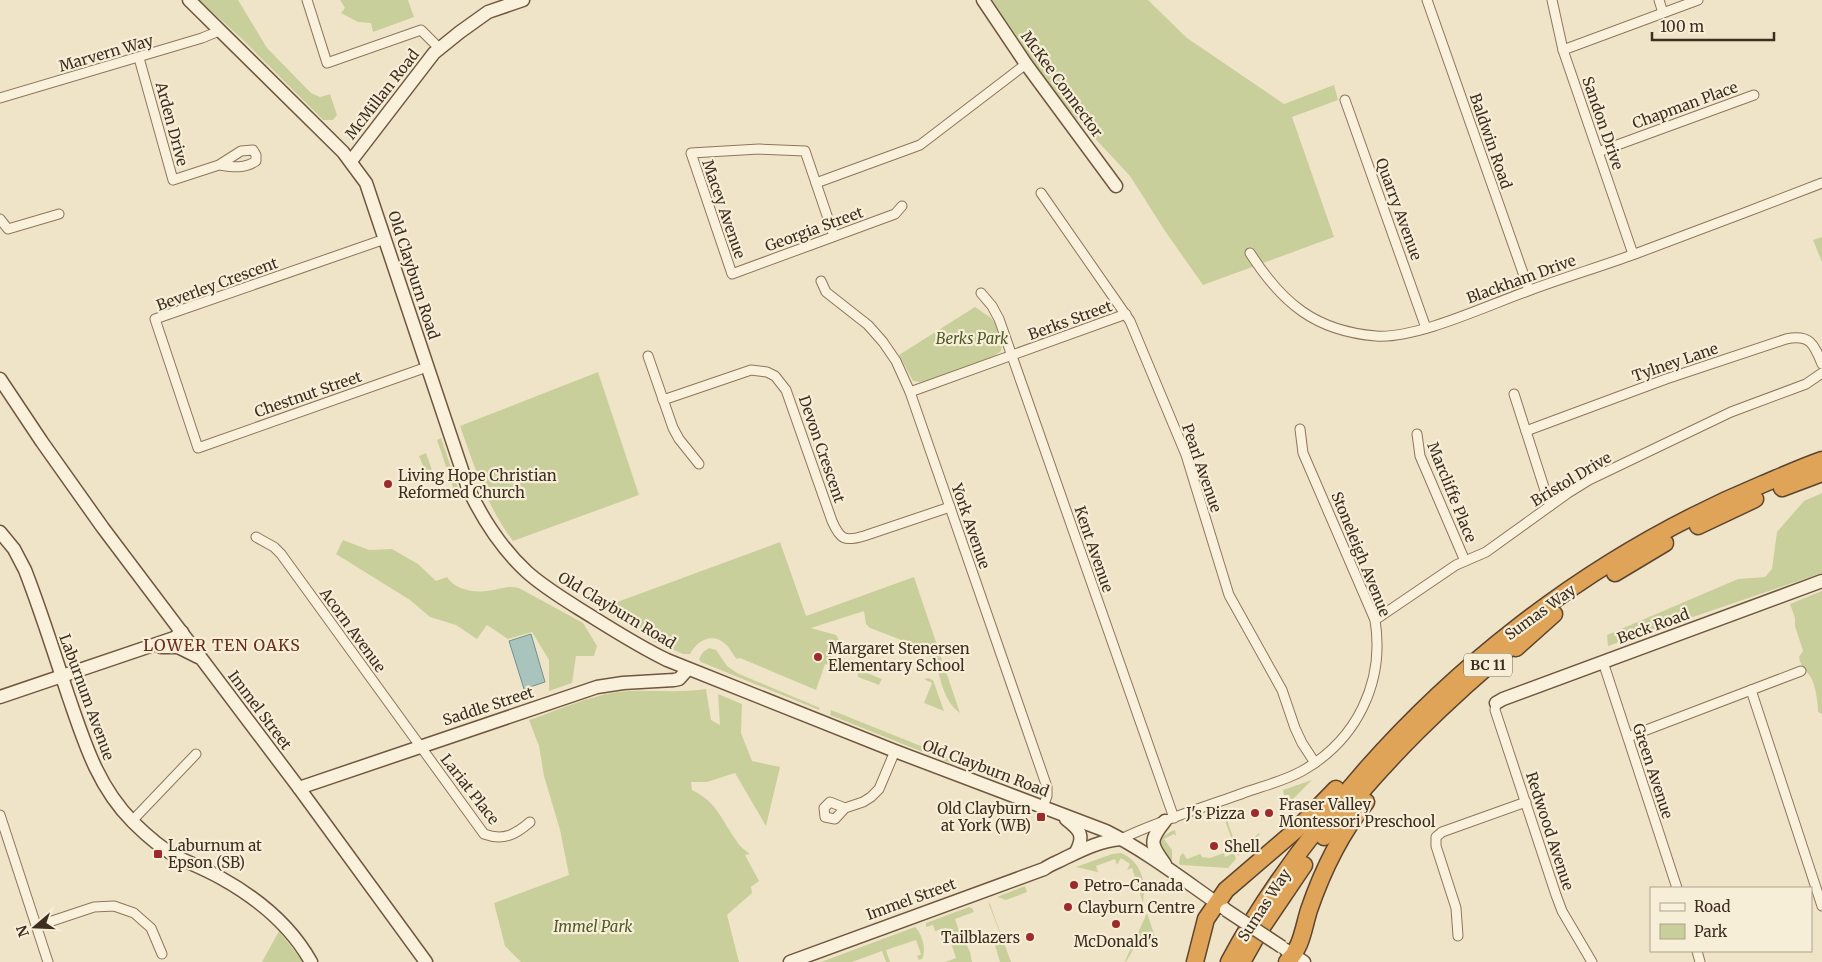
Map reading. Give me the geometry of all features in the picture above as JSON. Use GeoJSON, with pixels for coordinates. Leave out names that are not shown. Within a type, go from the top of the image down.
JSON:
{"type":"FeatureCollection","features":[{"type":"Feature","properties":{"kind":"highway","name":"Sumas Way"},"geometry":{"type":"LineString","coordinates":[[1229,962],[1252,921],[1297,854],[1365,770],[1440,692],[1494,645],[1560,596],[1662,532],[1738,494],[1822,460]]}},
{"type":"Feature","properties":{"kind":"highway","name":"Sumas Way"},"geometry":{"type":"LineString","coordinates":[[1242,962],[1306,861],[1362,790],[1412,735],[1499,656],[1554,614],[1621,569],[1670,540],[1749,502],[1822,473]]}},
{"type":"Feature","properties":{"kind":"highway"},"geometry":{"type":"LineString","coordinates":[[1292,956],[1301,941],[1309,910],[1340,840],[1361,808],[1429,730],[1554,614]]}},
{"type":"Feature","properties":{"kind":"highway"},"geometry":{"type":"LineString","coordinates":[[1195,962],[1206,919],[1222,906],[1226,890],[1266,857],[1313,813],[1416,707],[1474,658],[1494,645]]}},
{"type":"Feature","properties":{"kind":"street","name":"Old Clayburn Road"},"geometry":{"type":"LineString","coordinates":[[189,0],[351,161],[366,183],[468,488],[487,524],[506,550],[528,573],[582,611],[642,648],[688,669],[820,720],[895,752],[1043,807],[1120,839],[1170,870],[1292,956]]}},
{"type":"Feature","properties":{"kind":"street","name":"McMillan Road"},"geometry":{"type":"LineString","coordinates":[[307,0],[327,62],[421,30],[440,48]]}},
{"type":"Feature","properties":{"kind":"street","name":"McMillan Road"},"geometry":{"type":"LineString","coordinates":[[351,161],[434,53],[488,12],[523,0]]}},
{"type":"Feature","properties":{"kind":"street","name":"McKee Connector"},"geometry":{"type":"LineString","coordinates":[[982,0],[1026,64],[1116,186]]}},
{"type":"Feature","properties":{"kind":"street","name":"Baldwin Road"},"geometry":{"type":"LineString","coordinates":[[1427,0],[1530,290]]}},
{"type":"Feature","properties":{"kind":"street","name":"Sandon Drive"},"geometry":{"type":"LineString","coordinates":[[1552,0],[1563,50],[1633,254]]}},
{"type":"Feature","properties":{"kind":"street"},"geometry":{"type":"LineString","coordinates":[[1659,0],[1664,13]]}},
{"type":"Feature","properties":{"kind":"street"},"geometry":{"type":"LineString","coordinates":[[1563,50],[1698,0]]}},
{"type":"Feature","properties":{"kind":"street","name":"Marvern Way"},"geometry":{"type":"LineString","coordinates":[[0,98],[139,58],[219,31]]}},
{"type":"Feature","properties":{"kind":"street","name":"Arden Drive"},"geometry":{"type":"LineString","coordinates":[[139,58],[173,180],[219,165]]}},
{"type":"Feature","properties":{"kind":"street"},"geometry":{"type":"LineString","coordinates":[[834,236],[816,183],[920,145],[1026,64]]}},
{"type":"Feature","properties":{"kind":"street","name":"Chapman Place"},"geometry":{"type":"LineString","coordinates":[[1598,152],[1754,95]]}},
{"type":"Feature","properties":{"kind":"street","name":"Quarry Avenue"},"geometry":{"type":"LineString","coordinates":[[1345,100],[1426,328]]}},
{"type":"Feature","properties":{"kind":"street","name":"Macey Avenue"},"geometry":{"type":"LineString","coordinates":[[732,274],[691,153],[759,149],[806,152],[816,183]]}},
{"type":"Feature","properties":{"kind":"street","name":"Blackham Drive"},"geometry":{"type":"LineString","coordinates":[[1250,253],[1267,279],[1290,303],[1325,324],[1343,330],[1378,336],[1394,336],[1426,328],[1633,254],[1822,183]]}},
{"type":"Feature","properties":{"kind":"street","name":"Pearl Avenue"},"geometry":{"type":"LineString","coordinates":[[1041,193],[1126,314],[1137,335],[1186,455],[1230,596],[1282,690],[1294,728],[1306,752],[1315,763]]}},
{"type":"Feature","properties":{"kind":"street","name":"Georgia Street"},"geometry":{"type":"LineString","coordinates":[[732,274],[895,214],[902,206]]}},
{"type":"Feature","properties":{"kind":"street"},"geometry":{"type":"LineString","coordinates":[[0,219],[8,230],[58,214]]}},
{"type":"Feature","properties":{"kind":"street","name":"Beverley Crescent"},"geometry":{"type":"LineString","coordinates":[[198,448],[155,319],[385,239]]}},
{"type":"Feature","properties":{"kind":"street","name":"York Avenue"},"geometry":{"type":"LineString","coordinates":[[822,281],[826,292],[868,326],[883,342],[896,361],[910,392],[1047,787],[1047,796],[1043,807]]}},
{"type":"Feature","properties":{"kind":"street","name":"Kent Avenue"},"geometry":{"type":"LineString","coordinates":[[981,293],[1000,319],[1170,820]]}},
{"type":"Feature","properties":{"kind":"street","name":"Berks Street"},"geometry":{"type":"LineString","coordinates":[[910,392],[1126,314]]}},
{"type":"Feature","properties":{"kind":"street","name":"Tylney Lane"},"geometry":{"type":"LineString","coordinates":[[1526,431],[1666,379],[1786,339],[1795,337],[1806,339],[1814,346],[1822,364]]}},
{"type":"Feature","properties":{"kind":"street"},"geometry":{"type":"LineString","coordinates":[[648,356],[679,439],[699,464]]}},
{"type":"Feature","properties":{"kind":"street","name":"Chestnut Street"},"geometry":{"type":"LineString","coordinates":[[198,448],[427,367]]}},
{"type":"Feature","properties":{"kind":"street","name":"Devon Crescent"},"geometry":{"type":"LineString","coordinates":[[663,400],[750,370],[767,372],[775,376],[786,390],[832,520],[838,533],[844,539],[853,540],[950,507]]}},
{"type":"Feature","properties":{"kind":"street","name":"Bristol Drive"},"geometry":{"type":"LineString","coordinates":[[1375,620],[1456,565],[1486,552],[1589,480],[1731,412],[1806,384],[1822,373]]}},
{"type":"Feature","properties":{"kind":"street","name":"Immel Street"},"geometry":{"type":"LineString","coordinates":[[0,379],[97,521],[299,788],[426,962]]}},
{"type":"Feature","properties":{"kind":"street"},"geometry":{"type":"LineString","coordinates":[[1514,394],[1550,506]]}},
{"type":"Feature","properties":{"kind":"street","name":"Stoneleigh Avenue"},"geometry":{"type":"LineString","coordinates":[[1300,429],[1303,452],[1375,620],[1378,636],[1376,668],[1367,699],[1360,714],[1342,740],[1315,763]]}},
{"type":"Feature","properties":{"kind":"street","name":"Marcliffe Place"},"geometry":{"type":"LineString","coordinates":[[1416,434],[1420,456],[1465,561]]}},
{"type":"Feature","properties":{"kind":"street","name":"Laburnum Avenue"},"geometry":{"type":"LineString","coordinates":[[0,532],[14,549],[25,570],[94,766],[108,791],[132,821],[175,856],[220,877],[247,894],[282,923],[296,938],[312,962]]}},
{"type":"Feature","properties":{"kind":"street","name":"Acorn Avenue"},"geometry":{"type":"LineString","coordinates":[[256,537],[281,554],[420,746]]}},
{"type":"Feature","properties":{"kind":"street","name":"Beck Road"},"geometry":{"type":"LineString","coordinates":[[1496,703],[1502,699],[1822,581]]}},
{"type":"Feature","properties":{"kind":"street"},"geometry":{"type":"LineString","coordinates":[[0,697],[141,650],[174,638],[182,632]]}},
{"type":"Feature","properties":{"kind":"street"},"geometry":{"type":"LineString","coordinates":[[141,650],[168,646],[178,647],[202,659]]}},
{"type":"Feature","properties":{"kind":"street","name":"Green Avenue"},"geometry":{"type":"LineString","coordinates":[[1603,662],[1677,887]]}},
{"type":"Feature","properties":{"kind":"street","name":"Saddle Street"},"geometry":{"type":"LineString","coordinates":[[299,788],[597,687],[623,683],[674,680],[679,679],[688,669]]}},
{"type":"Feature","properties":{"kind":"street"},"geometry":{"type":"LineString","coordinates":[[1628,736],[1801,671]]}},
{"type":"Feature","properties":{"kind":"street"},"geometry":{"type":"LineString","coordinates":[[1751,690],[1822,906]]}},
{"type":"Feature","properties":{"kind":"street","name":"Redwood Avenue"},"geometry":{"type":"LineString","coordinates":[[1496,703],[1495,710],[1559,903],[1592,962]]}},
{"type":"Feature","properties":{"kind":"street","name":"Lariat Place"},"geometry":{"type":"LineString","coordinates":[[420,746],[484,834],[495,838],[507,836],[519,832],[530,822]]}},
{"type":"Feature","properties":{"kind":"street"},"geometry":{"type":"LineString","coordinates":[[845,808],[871,797],[879,789],[895,752]]}},
{"type":"Feature","properties":{"kind":"street"},"geometry":{"type":"LineString","coordinates":[[132,821],[196,754]]}},
{"type":"Feature","properties":{"kind":"street","name":"Immel Street"},"geometry":{"type":"LineString","coordinates":[[1044,869],[1052,871],[1071,864],[1083,857],[1107,848],[1120,839],[1290,777],[1315,763]]}},
{"type":"Feature","properties":{"kind":"street"},"geometry":{"type":"LineString","coordinates":[[1458,936],[1456,908],[1436,846],[1436,837],[1442,832],[1526,802]]}},
{"type":"Feature","properties":{"kind":"street"},"geometry":{"type":"LineString","coordinates":[[1058,813],[1077,828],[1080,833],[1081,839],[1076,852]]}},
{"type":"Feature","properties":{"kind":"street"},"geometry":{"type":"LineString","coordinates":[[0,815],[48,962]]}},
{"type":"Feature","properties":{"kind":"street"},"geometry":{"type":"LineString","coordinates":[[1170,820],[1154,835],[1152,844],[1170,870]]}},
{"type":"Feature","properties":{"kind":"street","name":"Immel Street"},"geometry":{"type":"LineString","coordinates":[[790,962],[1044,869],[1050,864],[1103,841],[1120,839]]}},
{"type":"Feature","properties":{"kind":"street"},"geometry":{"type":"LineString","coordinates":[[37,926],[94,907],[114,906],[134,913],[151,928],[162,954]]}},
{"type":"Feature","properties":{"kind":"green space"},"geometry":{"type":"Polygon","coordinates":[[[199,0],[238,0],[267,48],[311,93],[320,97],[330,94],[337,115],[333,120],[323,120],[242,39],[199,0]]]}},
{"type":"Feature","properties":{"kind":"green space"},"geometry":{"type":"Polygon","coordinates":[[[340,0],[408,0],[414,17],[373,32],[371,23],[358,22],[341,13],[345,8],[340,0]]]}},
{"type":"Feature","properties":{"kind":"green space"},"geometry":{"type":"Polygon","coordinates":[[[988,0],[1148,0],[1187,38],[1284,104],[1334,85],[1338,100],[1292,117],[1334,237],[1203,285],[1165,231],[1130,176],[1061,102],[988,0]]]}},
{"type":"Feature","properties":{"kind":"green space"},"geometry":{"type":"Polygon","coordinates":[[[1822,237],[1822,262],[1813,240],[1822,237]]]}},
{"type":"Feature","properties":{"kind":"green space","name":"Berks Park"},"geometry":{"type":"Polygon","coordinates":[[[975,307],[995,323],[1002,345],[1001,351],[994,356],[922,382],[913,381],[899,355],[975,307]]]}},
{"type":"Feature","properties":{"kind":"green space"},"geometry":{"type":"Polygon","coordinates":[[[598,372],[639,495],[513,541],[488,500],[460,426],[598,372]]]}},
{"type":"Feature","properties":{"kind":"green space"},"geometry":{"type":"Polygon","coordinates":[[[441,438],[460,494],[455,493],[437,440],[441,438]]]}},
{"type":"Feature","properties":{"kind":"green space"},"geometry":{"type":"Polygon","coordinates":[[[426,453],[433,473],[427,476],[419,456],[426,453]]]}},
{"type":"Feature","properties":{"kind":"green space"},"geometry":{"type":"Polygon","coordinates":[[[1822,493],[1822,573],[1608,646],[1607,635],[1738,579],[1765,577],[1772,569],[1777,532],[1804,501],[1822,493]]]}},
{"type":"Feature","properties":{"kind":"green space"},"geometry":{"type":"Polygon","coordinates":[[[343,540],[369,550],[392,549],[418,564],[436,581],[447,577],[454,585],[470,591],[507,587],[519,588],[583,623],[597,646],[594,656],[576,656],[572,683],[549,691],[549,660],[532,632],[508,639],[487,625],[477,639],[456,625],[430,617],[410,600],[336,554],[343,540]]]}},
{"type":"Feature","properties":{"kind":"green space"},"geometry":{"type":"Polygon","coordinates":[[[780,542],[806,616],[914,577],[960,713],[946,696],[934,659],[899,639],[870,628],[866,624],[864,611],[811,628],[836,635],[839,640],[829,665],[825,664],[816,690],[740,658],[737,659],[726,645],[714,638],[700,642],[690,654],[683,654],[653,641],[601,608],[780,542]]]}},
{"type":"Feature","properties":{"kind":"green space"},"geometry":{"type":"Polygon","coordinates":[[[1822,591],[1822,714],[1818,712],[1813,682],[1800,661],[1799,657],[1803,651],[1790,604],[1822,591]]]}},
{"type":"Feature","properties":{"kind":"green space"},"geometry":{"type":"Polygon","coordinates":[[[709,648],[716,650],[727,666],[737,673],[820,708],[819,710],[701,662],[699,659],[703,652],[709,648]]]}},
{"type":"Feature","properties":{"kind":"green space"},"geometry":{"type":"Polygon","coordinates":[[[857,669],[882,679],[879,685],[858,677],[857,669]]]}},
{"type":"Feature","properties":{"kind":"green space"},"geometry":{"type":"Polygon","coordinates":[[[924,679],[933,680],[944,711],[924,703],[932,683],[924,679]]]}},
{"type":"Feature","properties":{"kind":"green space","name":"Immel Park"},"geometry":{"type":"Polygon","coordinates":[[[706,689],[711,720],[720,725],[718,694],[742,704],[741,733],[752,761],[780,767],[766,826],[735,773],[707,782],[691,782],[692,790],[708,800],[742,848],[750,854],[745,855],[759,881],[751,887],[752,893],[727,915],[739,962],[521,962],[505,946],[494,903],[569,875],[560,830],[544,776],[539,746],[529,720],[578,702],[616,692],[706,689]]]}},
{"type":"Feature","properties":{"kind":"green space"},"geometry":{"type":"Polygon","coordinates":[[[831,710],[953,759],[953,764],[830,715],[831,710]]]}},
{"type":"Feature","properties":{"kind":"green space"},"geometry":{"type":"Polygon","coordinates":[[[1312,780],[1281,811],[1279,806],[1290,795],[1284,795],[1283,790],[1312,780]]]}},
{"type":"Feature","properties":{"kind":"green space"},"geometry":{"type":"Polygon","coordinates":[[[1226,817],[1236,846],[1241,851],[1260,834],[1238,856],[1224,818],[1226,817]]]}},
{"type":"Feature","properties":{"kind":"green space"},"geometry":{"type":"Polygon","coordinates":[[[1175,830],[1176,836],[1174,834],[1164,839],[1172,850],[1172,860],[1162,852],[1160,844],[1164,836],[1175,830]]]}},
{"type":"Feature","properties":{"kind":"green space"},"geometry":{"type":"Polygon","coordinates":[[[1121,853],[1135,864],[1143,880],[1145,880],[1143,903],[1132,868],[1127,870],[1130,864],[1121,858],[1117,865],[1115,859],[1096,866],[1098,872],[1076,867],[1112,854],[1121,853]]]}},
{"type":"Feature","properties":{"kind":"green space"},"geometry":{"type":"Polygon","coordinates":[[[1183,853],[1187,859],[1200,854],[1202,857],[1210,858],[1224,853],[1225,857],[1234,853],[1236,859],[1228,868],[1181,865],[1179,864],[1180,856],[1183,853]]]}},
{"type":"Feature","properties":{"kind":"green space"},"geometry":{"type":"Polygon","coordinates":[[[1025,886],[1027,892],[1006,900],[997,897],[1025,886]]]}},
{"type":"Feature","properties":{"kind":"green space"},"geometry":{"type":"Polygon","coordinates":[[[988,902],[990,904],[1011,962],[1000,962],[993,939],[990,938],[989,934],[992,936],[1000,933],[988,902]]]}},
{"type":"Feature","properties":{"kind":"green space"},"geometry":{"type":"Polygon","coordinates":[[[969,907],[974,912],[955,919],[962,940],[972,937],[973,939],[966,943],[972,962],[945,962],[956,958],[946,928],[935,931],[933,925],[926,927],[926,923],[969,907]]]}},
{"type":"Feature","properties":{"kind":"green space"},"geometry":{"type":"Polygon","coordinates":[[[1147,913],[1157,943],[1137,950],[1134,948],[1126,962],[1125,961],[1147,913]]]}},
{"type":"Feature","properties":{"kind":"green space"},"geometry":{"type":"Polygon","coordinates":[[[915,927],[920,933],[923,942],[924,951],[922,959],[919,960],[917,956],[921,954],[916,940],[886,950],[890,962],[886,962],[882,951],[852,962],[821,962],[915,927]]]}},
{"type":"Feature","properties":{"kind":"green space"},"geometry":{"type":"Polygon","coordinates":[[[279,931],[303,962],[262,962],[279,931]]]}},
{"type":"Feature","properties":{"kind":"water"},"geometry":{"type":"Polygon","coordinates":[[[531,634],[545,682],[524,689],[509,641],[531,634]]]}},
{"type":"Feature","properties":{"kind":"place","name":"Living Hope Christian Reformed Church"},"geometry":{"type":"Point","coordinates":[388,484]}},
{"type":"Feature","properties":{"kind":"place","name":"Margaret Stenersen Elementary School"},"geometry":{"type":"Point","coordinates":[818,657]}},
{"type":"Feature","properties":{"kind":"place","name":"J's Pizza"},"geometry":{"type":"Point","coordinates":[1255,813]}},
{"type":"Feature","properties":{"kind":"place","name":"Fraser Valley Montessori Preschool"},"geometry":{"type":"Point","coordinates":[1269,813]}},
{"type":"Feature","properties":{"kind":"place","name":"Old Clayburn at York (WB)"},"geometry":{"type":"Point","coordinates":[1041,817]}},
{"type":"Feature","properties":{"kind":"place","name":"Shell"},"geometry":{"type":"Point","coordinates":[1214,846]}},
{"type":"Feature","properties":{"kind":"place","name":"Laburnum at Epson (SB)"},"geometry":{"type":"Point","coordinates":[158,854]}},
{"type":"Feature","properties":{"kind":"place","name":"Petro-Canada"},"geometry":{"type":"Point","coordinates":[1074,885]}},
{"type":"Feature","properties":{"kind":"place","name":"Clayburn Centre"},"geometry":{"type":"Point","coordinates":[1068,907]}},
{"type":"Feature","properties":{"kind":"place","name":"McDonald's"},"geometry":{"type":"Point","coordinates":[1116,924]}},
{"type":"Feature","properties":{"kind":"place","name":"Tailblazers"},"geometry":{"type":"Point","coordinates":[1030,937]}},
{"type":"Feature","properties":{"kind":"district","name":"LOWER TEN OAKS"},"geometry":{"type":"Point","coordinates":[222,645]}}]}
